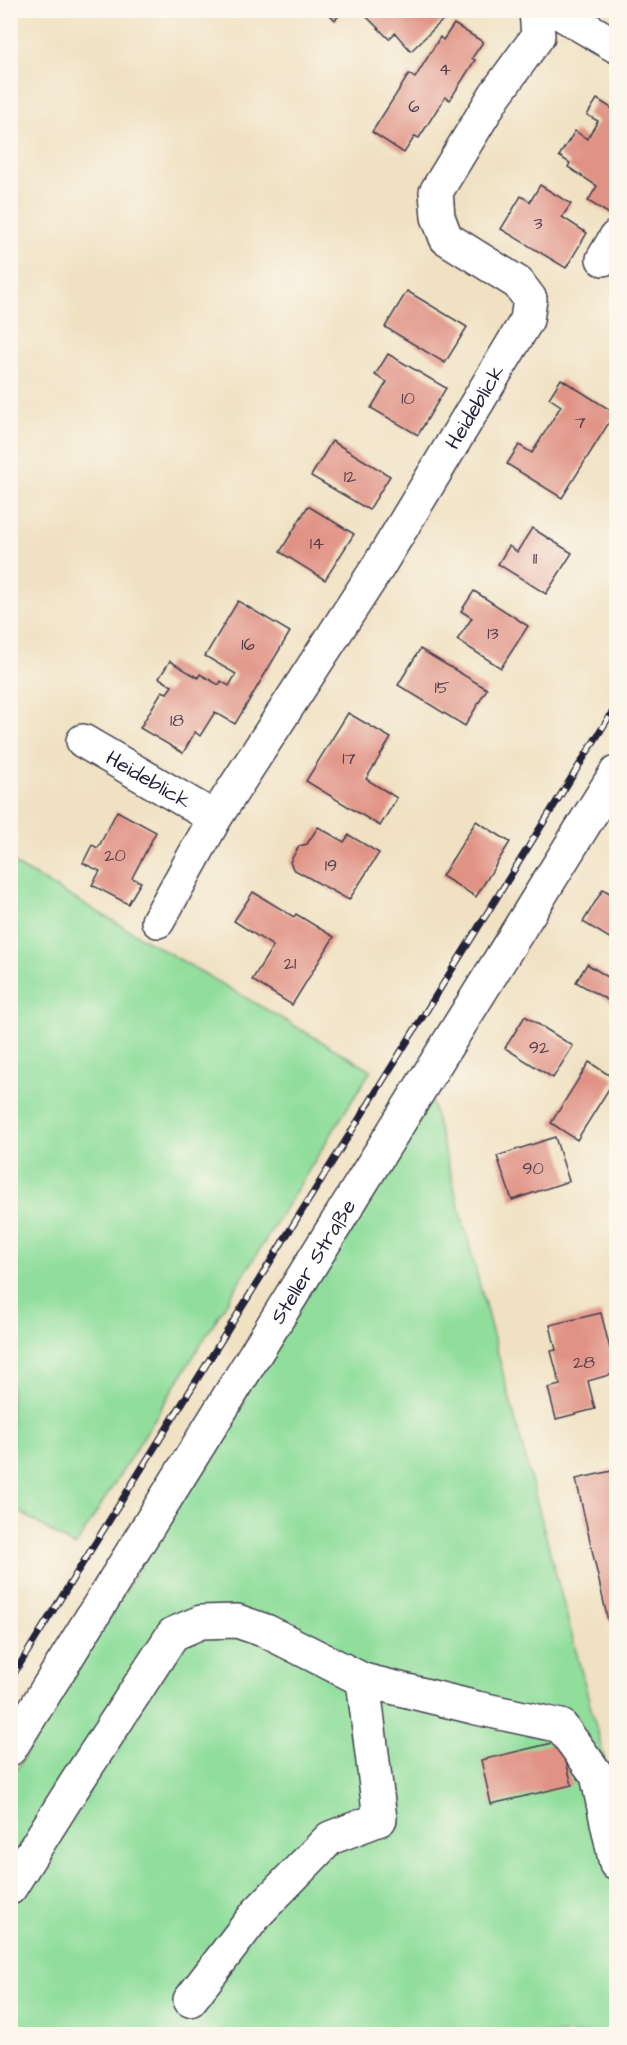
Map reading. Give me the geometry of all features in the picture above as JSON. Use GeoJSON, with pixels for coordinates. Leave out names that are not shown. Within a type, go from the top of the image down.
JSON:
{"type":"FeatureCollection","features":[{"type":"Feature","properties":{"kind":"street","name":"Heideblick"},"geometry":{"type":"LineString","coordinates":[[158,921],[215,818],[378,567],[527,320],[530,299],[518,282],[446,238],[438,217],[436,192],[495,95],[538,36],[536,10]]}},
{"type":"Feature","properties":{"kind":"street"},"geometry":{"type":"LineString","coordinates":[[555,10],[616,46]]}},
{"type":"Feature","properties":{"kind":"street","name":"Heideblick"},"geometry":{"type":"LineString","coordinates":[[83,741],[215,818]]}},
{"type":"Feature","properties":{"kind":"street","name":"Steller Straße"},"geometry":{"type":"LineString","coordinates":[[10,1749],[616,773]]}},
{"type":"Feature","properties":{"kind":"street"},"geometry":{"type":"LineString","coordinates":[[10,1888],[173,1634],[201,1622],[237,1621],[266,1631],[363,1680],[561,1726],[597,1775],[616,1864]]}},
{"type":"Feature","properties":{"kind":"street"},"geometry":{"type":"LineString","coordinates":[[190,2000],[257,1913],[330,1838],[380,1819],[363,1680]]}},
{"type":"Feature","properties":{"kind":"green space"},"geometry":{"type":"Polygon","coordinates":[[[11,862],[371,1070],[75,1547],[11,1506],[11,862]]]}},
{"type":"Feature","properties":{"kind":"green space"},"geometry":{"type":"Polygon","coordinates":[[[429,1092],[616,1803],[616,2034],[11,2034],[10,1780],[429,1092]]]}},
{"type":"Feature","properties":{"kind":"building"},"geometry":{"type":"Polygon","coordinates":[[[325,10],[344,10],[335,20],[325,10]]]}},
{"type":"Feature","properties":{"kind":"building"},"geometry":{"type":"Polygon","coordinates":[[[372,10],[435,10],[444,19],[411,51],[395,33],[389,39],[366,16],[372,10]]]}},
{"type":"Feature","properties":{"kind":"building"},"geometry":{"type":"Polygon","coordinates":[[[454,24],[483,42],[472,58],[475,60],[450,100],[445,97],[419,138],[415,136],[404,153],[372,132],[409,74],[415,78],[440,37],[443,40],[454,24]]]}},
{"type":"Feature","properties":{"kind":"building"},"geometry":{"type":"Polygon","coordinates":[[[597,99],[616,111],[614,128],[616,129],[616,170],[612,177],[616,180],[616,218],[588,201],[597,186],[568,167],[570,163],[559,156],[575,131],[587,139],[598,121],[587,115],[597,99]]]}},
{"type":"Feature","properties":{"kind":"building"},"geometry":{"type":"Polygon","coordinates":[[[540,185],[571,204],[562,217],[587,233],[566,268],[501,229],[521,196],[530,202],[540,185]]]}},
{"type":"Feature","properties":{"kind":"building"},"geometry":{"type":"Polygon","coordinates":[[[407,291],[467,327],[445,363],[385,327],[407,291]]]}},
{"type":"Feature","properties":{"kind":"building"},"geometry":{"type":"Polygon","coordinates":[[[388,354],[446,388],[418,435],[371,408],[387,382],[375,375],[388,354]]]}},
{"type":"Feature","properties":{"kind":"building"},"geometry":{"type":"Polygon","coordinates":[[[561,379],[615,413],[562,498],[507,464],[519,445],[532,453],[561,406],[549,398],[561,379]]]}},
{"type":"Feature","properties":{"kind":"building"},"geometry":{"type":"Polygon","coordinates":[[[332,441],[390,476],[369,510],[311,476],[332,441]]]}},
{"type":"Feature","properties":{"kind":"building"},"geometry":{"type":"Polygon","coordinates":[[[308,506],[354,534],[325,580],[280,552],[308,506]]]}},
{"type":"Feature","properties":{"kind":"building"},"geometry":{"type":"Polygon","coordinates":[[[532,528],[572,553],[546,594],[498,564],[509,546],[517,552],[532,528]]]}},
{"type":"Feature","properties":{"kind":"building"},"geometry":{"type":"Polygon","coordinates":[[[474,591],[528,626],[501,668],[457,640],[472,618],[461,611],[474,591]]]}},
{"type":"Feature","properties":{"kind":"building"},"geometry":{"type":"Polygon","coordinates":[[[238,601],[290,632],[235,724],[215,712],[200,736],[195,732],[183,753],[140,728],[162,691],[167,693],[172,686],[159,678],[170,661],[198,678],[200,674],[219,685],[221,681],[229,686],[236,674],[205,656],[238,601]]]}},
{"type":"Feature","properties":{"kind":"building"},"geometry":{"type":"Polygon","coordinates":[[[420,649],[487,689],[465,726],[398,685],[420,649]]]}},
{"type":"Feature","properties":{"kind":"building"},"geometry":{"type":"Polygon","coordinates":[[[348,713],[391,738],[366,779],[397,798],[380,826],[306,781],[348,713]]]}},
{"type":"Feature","properties":{"kind":"building"},"geometry":{"type":"Polygon","coordinates":[[[117,811],[156,832],[132,878],[141,882],[128,904],[92,885],[100,871],[83,863],[92,845],[98,848],[117,811]]]}},
{"type":"Feature","properties":{"kind":"building"},"geometry":{"type":"Polygon","coordinates":[[[476,821],[510,842],[476,897],[442,876],[476,821]]]}},
{"type":"Feature","properties":{"kind":"building"},"geometry":{"type":"Polygon","coordinates":[[[318,827],[344,842],[349,835],[379,853],[349,900],[293,869],[290,862],[299,846],[307,844],[318,827]]]}},
{"type":"Feature","properties":{"kind":"building"},"geometry":{"type":"Polygon","coordinates":[[[603,889],[616,897],[616,942],[583,922],[603,889]]]}},
{"type":"Feature","properties":{"kind":"building"},"geometry":{"type":"Polygon","coordinates":[[[253,892],[294,917],[296,914],[334,937],[292,1005],[252,980],[273,946],[234,921],[253,892]]]}},
{"type":"Feature","properties":{"kind":"building"},"geometry":{"type":"Polygon","coordinates":[[[587,964],[616,982],[616,1005],[576,982],[587,964]]]}},
{"type":"Feature","properties":{"kind":"building"},"geometry":{"type":"Polygon","coordinates":[[[525,1016],[573,1046],[553,1078],[505,1048],[525,1016]]]}},
{"type":"Feature","properties":{"kind":"building"},"geometry":{"type":"Polygon","coordinates":[[[589,1062],[615,1079],[577,1140],[551,1123],[589,1062]]]}},
{"type":"Feature","properties":{"kind":"building"},"geometry":{"type":"Polygon","coordinates":[[[555,1137],[569,1181],[512,1200],[497,1156],[555,1137]]]}},
{"type":"Feature","properties":{"kind":"building"},"geometry":{"type":"Polygon","coordinates":[[[601,1313],[616,1373],[588,1381],[595,1409],[556,1419],[548,1388],[560,1385],[551,1351],[556,1350],[550,1325],[601,1313]]]}},
{"type":"Feature","properties":{"kind":"building"},"geometry":{"type":"Polygon","coordinates":[[[616,1470],[616,1619],[608,1621],[576,1479],[616,1470]]]}},
{"type":"Feature","properties":{"kind":"building"},"geometry":{"type":"Polygon","coordinates":[[[561,1741],[572,1785],[491,1804],[481,1760],[561,1741]]]}},
{"type":"Feature","properties":{"kind":"railway"},"geometry":{"type":"LineString","coordinates":[[10,1680],[616,706]]}}]}
